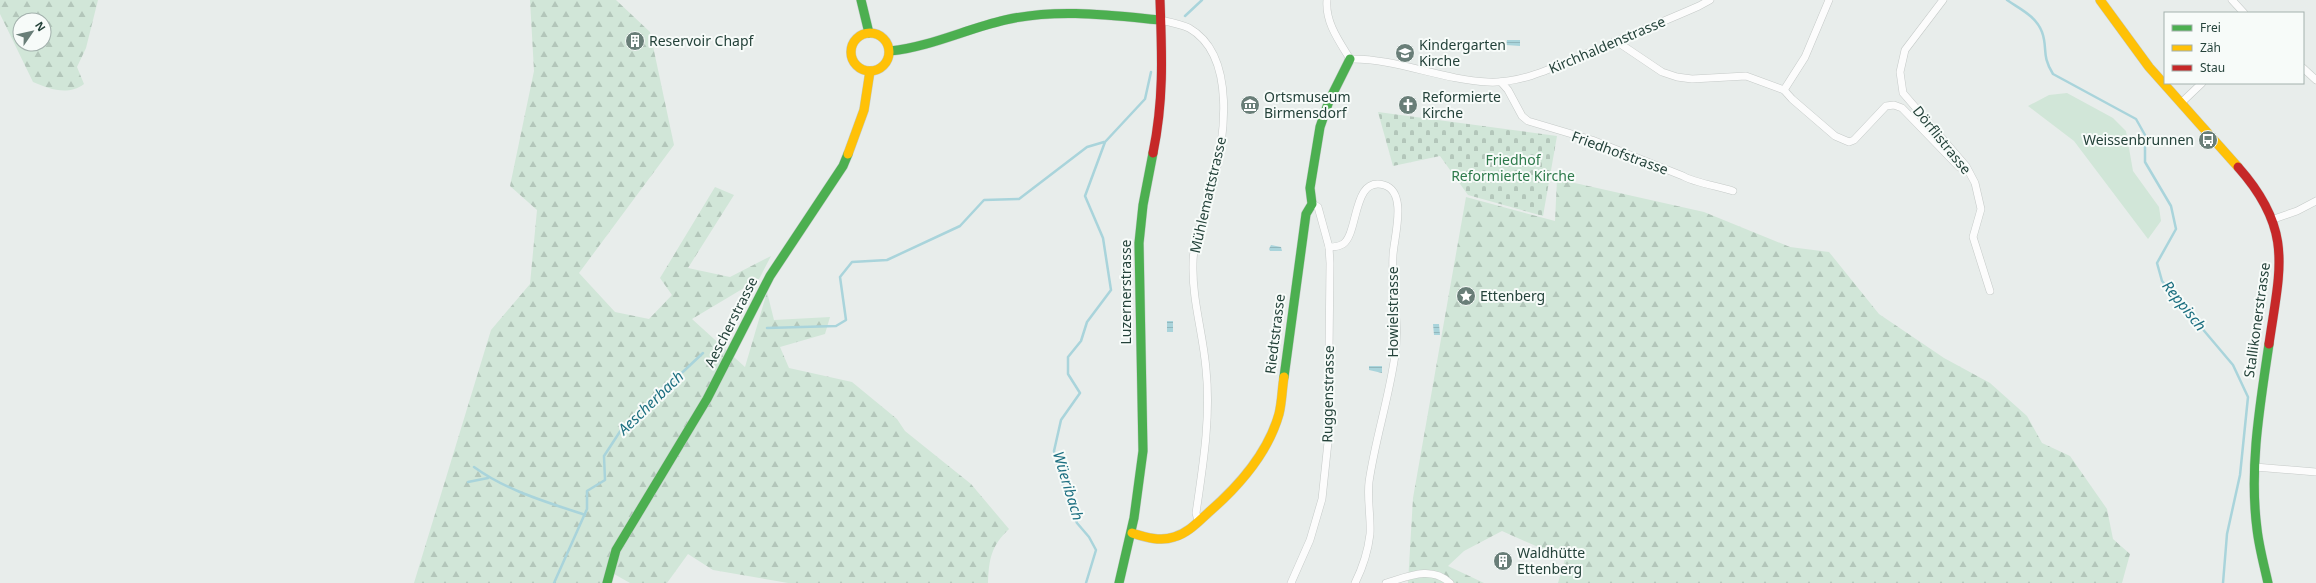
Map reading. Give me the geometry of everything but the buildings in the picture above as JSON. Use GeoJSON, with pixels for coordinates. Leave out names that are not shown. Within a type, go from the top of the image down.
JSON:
{"type":"FeatureCollection","features":[{"type":"Feature","properties":{"kind":"street"},"geometry":{"type":"LineString","coordinates":[[861,0],[868,32]]}},
{"type":"Feature","properties":{"kind":"street","name":"Luzernerstrasse"},"geometry":{"type":"LineString","coordinates":[[1119,583],[1132,534],[1141,480],[1143,451],[1139,243],[1143,206],[1159,125],[1163,75],[1160,0]]}},
{"type":"Feature","properties":{"kind":"street"},"geometry":{"type":"LineString","coordinates":[[1327,0],[1327,13],[1330,23],[1350,59]]}},
{"type":"Feature","properties":{"kind":"street","name":"Kirchhaldenstrasse"},"geometry":{"type":"LineString","coordinates":[[1350,59],[1379,61],[1459,79],[1501,82],[1542,72],[1710,0]]}},
{"type":"Feature","properties":{"kind":"street"},"geometry":{"type":"LineString","coordinates":[[1784,90],[1804,57],[1829,0]]}},
{"type":"Feature","properties":{"kind":"street","name":"Dörflistrasse"},"geometry":{"type":"LineString","coordinates":[[1943,0],[1906,50],[1900,72],[1903,93],[1966,166],[1975,183],[1981,209],[1973,237],[1990,291]]}},
{"type":"Feature","properties":{"kind":"street","name":"Stallikonerstrasse"},"geometry":{"type":"LineString","coordinates":[[2100,0],[2133,48],[2164,84]]}},
{"type":"Feature","properties":{"kind":"street"},"geometry":{"type":"LineString","coordinates":[[2232,0],[2243,12]]}},
{"type":"Feature","properties":{"kind":"street"},"geometry":{"type":"LineString","coordinates":[[890,52],[924,47],[992,24],[1030,16],[1105,15],[1160,20]]}},
{"type":"Feature","properties":{"kind":"street","name":"Mühlemattstrasse"},"geometry":{"type":"LineString","coordinates":[[1160,20],[1183,26],[1197,34],[1209,48],[1217,62],[1222,76],[1223,126],[1218,159],[1212,186],[1196,238],[1193,262],[1193,292],[1206,368],[1208,401],[1206,438],[1196,513],[1198,521]]}},
{"type":"Feature","properties":{"kind":"street"},"geometry":{"type":"LineString","coordinates":[[868,32],[883,38],[890,52],[884,66],[870,71],[856,65],[851,50],[855,40],[868,32]]}},
{"type":"Feature","properties":{"kind":"street"},"geometry":{"type":"LineString","coordinates":[[1616,41],[1662,72],[1677,77],[1692,79],[1746,76],[1784,90],[1792,99],[1835,136],[1849,142],[1854,140],[1886,106],[1894,105],[1902,108],[1959,167]]}},
{"type":"Feature","properties":{"kind":"street","name":"Riedtstrasse"},"geometry":{"type":"LineString","coordinates":[[1132,534],[1157,539],[1165,539],[1180,535],[1198,521],[1241,481],[1258,460],[1272,436],[1280,413],[1306,214],[1312,204],[1310,188],[1320,127],[1329,101],[1350,59]]}},
{"type":"Feature","properties":{"kind":"street"},"geometry":{"type":"LineString","coordinates":[[2304,69],[2316,80]]}},
{"type":"Feature","properties":{"kind":"street","name":"Aescherstrasse"},"geometry":{"type":"LineString","coordinates":[[607,583],[616,550],[710,393],[770,276],[843,166],[858,132],[864,110],[870,71]]}},
{"type":"Feature","properties":{"kind":"street","name":"Friedhofstrasse"},"geometry":{"type":"LineString","coordinates":[[1501,82],[1508,90],[1522,116],[1536,125],[1592,140],[1683,176],[1690,181],[1700,181],[1733,190]]}},
{"type":"Feature","properties":{"kind":"street","name":"Stallikonerstrasse"},"geometry":{"type":"LineString","coordinates":[[2164,84],[2244,173],[2260,195],[2279,242],[2280,265],[2260,404],[2255,467],[2257,529],[2268,583]]}},
{"type":"Feature","properties":{"kind":"street"},"geometry":{"type":"LineString","coordinates":[[2181,103],[2201,84]]}},
{"type":"Feature","properties":{"kind":"street","name":"Howielstrasse"},"geometry":{"type":"LineString","coordinates":[[1328,247],[1343,244],[1348,238],[1359,201],[1367,189],[1376,185],[1384,185],[1391,189],[1396,196],[1399,207],[1392,256],[1395,354],[1369,484],[1370,534],[1364,565],[1355,583]]}},
{"type":"Feature","properties":{"kind":"street"},"geometry":{"type":"LineString","coordinates":[[2271,220],[2297,211],[2316,201]]}},
{"type":"Feature","properties":{"kind":"street","name":"Ruggenstrasse"},"geometry":{"type":"LineString","coordinates":[[1291,583],[1310,540],[1322,499],[1328,442],[1330,280],[1328,247],[1318,207],[1312,204]]}},
{"type":"Feature","properties":{"kind":"street"},"geometry":{"type":"LineString","coordinates":[[2255,467],[2316,472]]}},
{"type":"Feature","properties":{"kind":"street"},"geometry":{"type":"LineString","coordinates":[[1386,583],[1424,572],[1438,575],[1450,583]]}},
{"type":"Feature","properties":{"kind":"green space"},"geometry":{"type":"Polygon","coordinates":[[[0,0],[98,0],[86,48],[77,67],[84,84],[78,88],[72,90],[58,90],[33,82],[18,52],[52,52],[52,12],[12,12],[12,39],[0,14],[0,0]]]}},
{"type":"Feature","properties":{"kind":"green space"},"geometry":{"type":"Polygon","coordinates":[[[530,0],[616,0],[650,32],[674,145],[579,273],[615,312],[649,319],[672,295],[660,278],[715,187],[734,195],[688,268],[730,277],[771,256],[759,279],[692,319],[745,367],[767,292],[774,320],[830,317],[825,334],[780,347],[789,368],[852,382],[897,419],[905,431],[971,484],[1009,529],[998,541],[992,553],[988,583],[788,583],[713,570],[688,554],[667,583],[630,583],[607,570],[603,583],[414,583],[491,330],[530,284],[537,210],[510,186],[534,71],[530,0]]]}},
{"type":"Feature","properties":{"kind":"green space"},"geometry":{"type":"Polygon","coordinates":[[[2067,93],[2113,118],[2126,131],[2133,171],[2159,207],[2161,221],[2148,239],[2074,141],[2028,106],[2049,95],[2067,93]]]}},
{"type":"Feature","properties":{"kind":"green space","name":"Friedhof Reformierte Kirche"},"geometry":{"type":"Polygon","coordinates":[[[1378,112],[1557,136],[1543,216],[1468,195],[1440,156],[1393,166],[1378,112]]]}},
{"type":"Feature","properties":{"kind":"green space"},"geometry":{"type":"Polygon","coordinates":[[[1557,179],[1704,212],[1790,247],[1829,252],[1879,314],[1944,358],[1990,383],[2027,416],[2042,443],[2070,456],[2107,509],[2113,539],[2130,554],[2122,583],[1558,583],[1565,559],[1502,531],[1464,551],[1448,566],[1484,583],[1408,583],[1413,498],[1466,197],[1555,221],[1557,179]]]}},
{"type":"Feature","properties":{"kind":"water"},"geometry":{"type":"Polygon","coordinates":[[[1507,40],[1520,40],[1520,46],[1506,45],[1507,40]]]}},
{"type":"Feature","properties":{"kind":"water"},"geometry":{"type":"Polygon","coordinates":[[[1271,245],[1281,247],[1282,251],[1270,251],[1269,249],[1271,245]]]}},
{"type":"Feature","properties":{"kind":"water"},"geometry":{"type":"Polygon","coordinates":[[[1167,321],[1173,321],[1173,332],[1167,332],[1167,321]]]}},
{"type":"Feature","properties":{"kind":"water"},"geometry":{"type":"Polygon","coordinates":[[[1433,324],[1439,324],[1440,335],[1434,335],[1433,324]]]}},
{"type":"Feature","properties":{"kind":"water"},"geometry":{"type":"Polygon","coordinates":[[[1369,366],[1382,366],[1382,373],[1369,370],[1369,366]]]}},
{"type":"Feature","properties":{"kind":"waterway","name":"Wüeribach"},"geometry":{"type":"LineString","coordinates":[[1185,16],[1202,0]]}},
{"type":"Feature","properties":{"kind":"waterway","name":"Reppisch"},"geometry":{"type":"LineString","coordinates":[[2007,0],[2032,17],[2039,26],[2044,38],[2047,62],[2053,74],[2136,119],[2145,135],[2145,162],[2171,206],[2176,229],[2157,263],[2162,281],[2233,365],[2248,397],[2240,475],[2227,534],[2223,583]]}},
{"type":"Feature","properties":{"kind":"waterway","name":"Wüeribach"},"geometry":{"type":"LineString","coordinates":[[1086,583],[1096,550],[1089,537],[1077,523],[1061,480],[1054,451],[1061,420],[1080,393],[1068,374],[1068,357],[1081,341],[1087,322],[1111,290],[1103,238],[1085,196],[1105,142],[1145,99],[1151,72]]}},
{"type":"Feature","properties":{"kind":"waterway","name":"Aescherbach"},"geometry":{"type":"LineString","coordinates":[[767,328],[836,326],[846,320],[840,277],[852,262],[887,260],[960,226],[984,200],[1019,199],[1087,147],[1104,142]]}},
{"type":"Feature","properties":{"kind":"waterway","name":"Aescherbach"},"geometry":{"type":"LineString","coordinates":[[554,583],[587,509],[587,491],[605,480],[604,456],[621,430],[703,353]]}},
{"type":"Feature","properties":{"kind":"waterway"},"geometry":{"type":"LineString","coordinates":[[474,467],[500,483],[585,515]]}},
{"type":"Feature","properties":{"kind":"waterway"},"geometry":{"type":"LineString","coordinates":[[468,482],[488,478]]}},
{"type":"Feature","properties":{"kind":"traffic: fast"},"geometry":{"type":"LineString","coordinates":[[861,0],[869,33]]}},
{"type":"Feature","properties":{"kind":"traffic: fast"},"geometry":{"type":"LineString","coordinates":[[890,51],[919,46],[991,24],[1024,16],[1063,13],[1160,20]]}},
{"type":"Feature","properties":{"kind":"traffic: fast"},"geometry":{"type":"LineString","coordinates":[[1284,377],[1306,214],[1312,204],[1310,188],[1320,127],[1329,101],[1350,59]]}},
{"type":"Feature","properties":{"kind":"traffic: fast"},"geometry":{"type":"LineString","coordinates":[[1119,583],[1134,518],[1143,451],[1139,243],[1143,205],[1153,153]]}},
{"type":"Feature","properties":{"kind":"traffic: fast"},"geometry":{"type":"LineString","coordinates":[[607,583],[616,550],[707,399],[770,276],[843,166],[848,154]]}},
{"type":"Feature","properties":{"kind":"traffic: fast"},"geometry":{"type":"LineString","coordinates":[[2268,583],[2258,536],[2254,483],[2257,436],[2269,344]]}},
{"type":"Feature","properties":{"kind":"traffic: slow"},"geometry":{"type":"LineString","coordinates":[[2100,0],[2149,67],[2164,84]]}},
{"type":"Feature","properties":{"kind":"traffic: slow"},"geometry":{"type":"LineString","coordinates":[[866,33],[874,33],[884,38],[888,45],[889,52],[888,59],[884,66],[874,71],[866,71],[856,66],[854,63],[851,56],[851,48],[856,38],[859,36],[866,33]]}},
{"type":"Feature","properties":{"kind":"traffic: slow"},"geometry":{"type":"LineString","coordinates":[[848,154],[864,110],[870,71]]}},
{"type":"Feature","properties":{"kind":"traffic: slow"},"geometry":{"type":"LineString","coordinates":[[2164,84],[2238,167]]}},
{"type":"Feature","properties":{"kind":"traffic: slow"},"geometry":{"type":"LineString","coordinates":[[1132,533],[1158,539],[1179,535],[1197,523],[1231,491],[1251,468],[1268,442],[1279,414],[1284,377]]}},
{"type":"Feature","properties":{"kind":"traffic: jam"},"geometry":{"type":"LineString","coordinates":[[1153,153],[1157,133],[1161,95],[1162,58],[1160,0]]}},
{"type":"Feature","properties":{"kind":"traffic: jam"},"geometry":{"type":"LineString","coordinates":[[2238,167],[2256,190],[2268,211],[2275,231],[2279,251],[2277,293],[2269,344]]}},
{"type":"Feature","properties":{"kind":"place","name":"Reservoir Chapf"},"geometry":{"type":"Point","coordinates":[635,41]}},
{"type":"Feature","properties":{"kind":"place","name":"Kindergarten Kirche"},"geometry":{"type":"Point","coordinates":[1405,53]}},
{"type":"Feature","properties":{"kind":"place","name":"Ortsmuseum Birmensdorf"},"geometry":{"type":"Point","coordinates":[1250,105]}},
{"type":"Feature","properties":{"kind":"place","name":"Reformierte Kirche"},"geometry":{"type":"Point","coordinates":[1408,105]}},
{"type":"Feature","properties":{"kind":"place","name":"Weissenbrunnen"},"geometry":{"type":"Point","coordinates":[2208,140]}},
{"type":"Feature","properties":{"kind":"place","name":"Ettenberg"},"geometry":{"type":"Point","coordinates":[1466,296]}},
{"type":"Feature","properties":{"kind":"place","name":"Waldhütte Ettenberg"},"geometry":{"type":"Point","coordinates":[1503,561]}}]}
